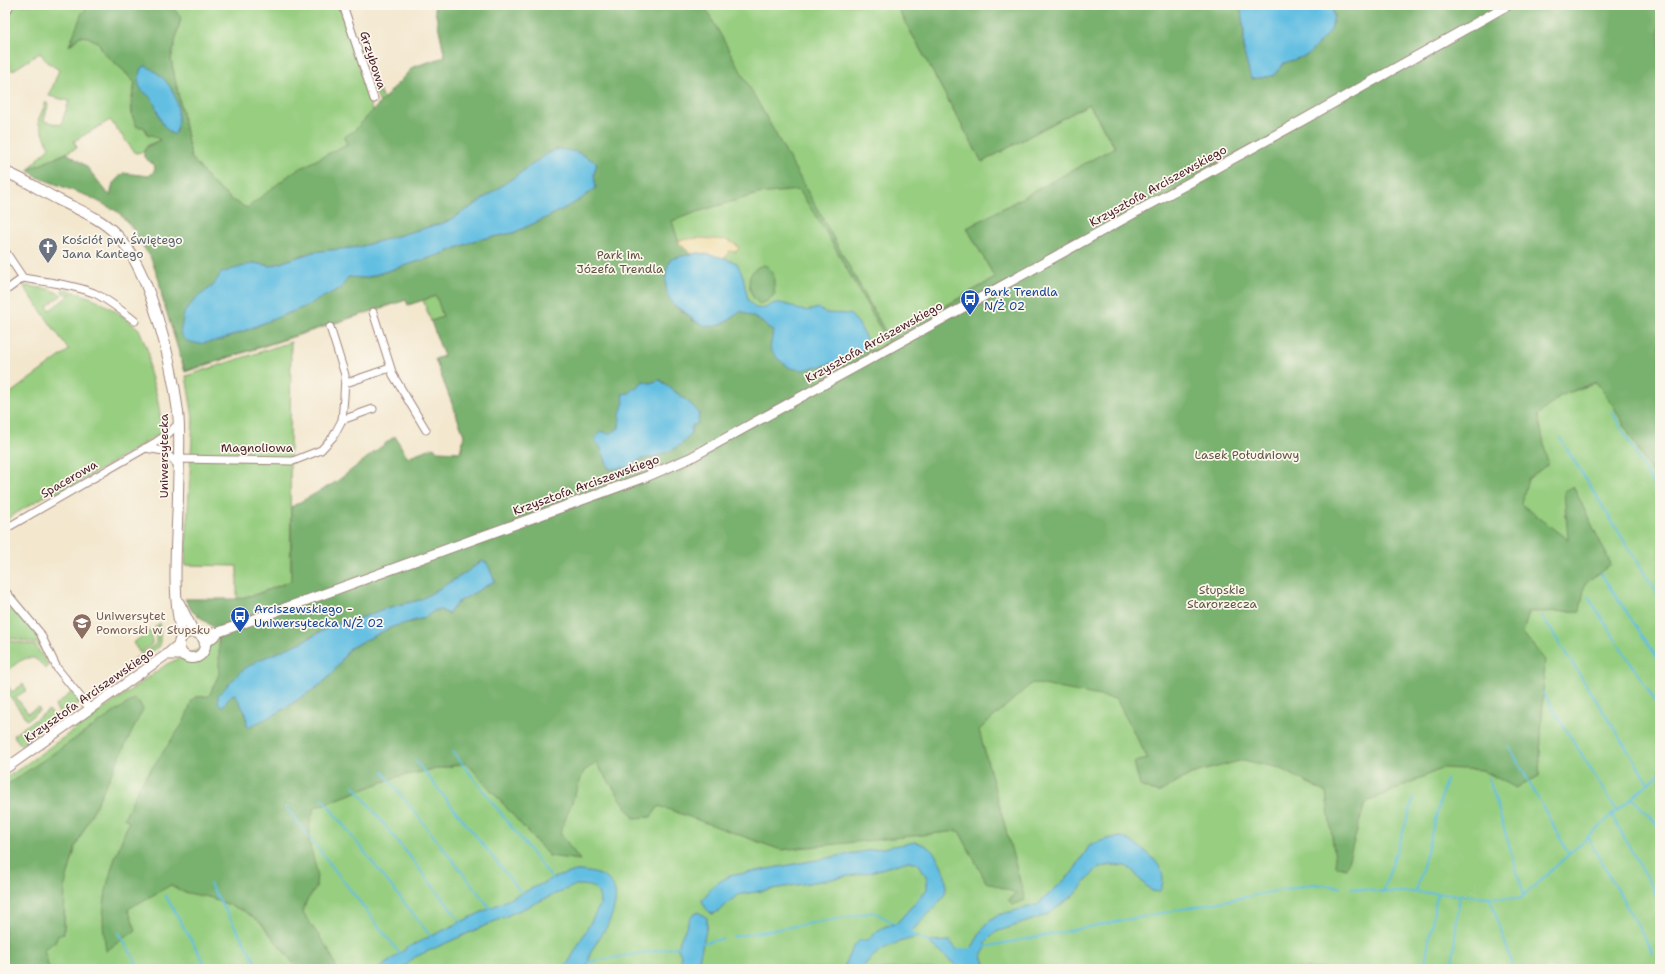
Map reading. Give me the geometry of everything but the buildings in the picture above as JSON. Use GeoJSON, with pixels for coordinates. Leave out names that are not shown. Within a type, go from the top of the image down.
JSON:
{"type":"FeatureCollection","features":[{"type":"Feature","properties":{"kind":"main road","name":"Uniwersytecka"},"geometry":{"type":"LineString","coordinates":[[8,172],[62,202],[96,218],[116,234],[128,249],[147,286],[173,378],[178,424],[177,599],[180,640]]}},
{"type":"Feature","properties":{"kind":"main road","name":"Uniwersytecka"},"geometry":{"type":"LineString","coordinates":[[177,599],[200,636]]}},
{"type":"Feature","properties":{"kind":"main road"},"geometry":{"type":"LineString","coordinates":[[189,631],[200,636],[206,647],[201,655],[192,658],[181,652],[180,640],[189,631]]}},
{"type":"Feature","properties":{"kind":"street","name":"Grzybowa"},"geometry":{"type":"LineString","coordinates":[[343,5],[374,99]]}},
{"type":"Feature","properties":{"kind":"street","name":"Krzysztofa Arciszewskiego"},"geometry":{"type":"LineString","coordinates":[[200,636],[219,632],[648,476],[690,458],[1291,127],[1508,5]]}},
{"type":"Feature","properties":{"kind":"street"},"geometry":{"type":"LineString","coordinates":[[5,14],[8,6]]}},
{"type":"Feature","properties":{"kind":"street"},"geometry":{"type":"LineString","coordinates":[[5,251],[24,278],[90,292],[110,302],[135,320]]}},
{"type":"Feature","properties":{"kind":"street"},"geometry":{"type":"LineString","coordinates":[[5,291],[24,278]]}},
{"type":"Feature","properties":{"kind":"street"},"geometry":{"type":"LineString","coordinates":[[373,312],[395,380],[426,430]]}},
{"type":"Feature","properties":{"kind":"street","name":"Magnoliowa"},"geometry":{"type":"LineString","coordinates":[[178,462],[293,461],[321,450],[333,437],[342,420],[346,383],[343,366],[330,327]]}},
{"type":"Feature","properties":{"kind":"street"},"geometry":{"type":"LineString","coordinates":[[346,383],[390,368]]}},
{"type":"Feature","properties":{"kind":"street"},"geometry":{"type":"LineString","coordinates":[[342,420],[373,409]]}},
{"type":"Feature","properties":{"kind":"street","name":"Spacerowa"},"geometry":{"type":"LineString","coordinates":[[5,529],[145,448],[168,434],[178,424]]}},
{"type":"Feature","properties":{"kind":"street"},"geometry":{"type":"LineString","coordinates":[[145,448],[164,451],[178,462]]}},
{"type":"Feature","properties":{"kind":"street"},"geometry":{"type":"LineString","coordinates":[[5,590],[40,633],[57,668],[90,709]]}},
{"type":"Feature","properties":{"kind":"street","name":"Krzysztofa Arciszewskiego"},"geometry":{"type":"LineString","coordinates":[[5,769],[166,656],[180,640]]}},
{"type":"Feature","properties":{"kind":"street","name":"Krzysztofa Arciszewskiego"},"geometry":{"type":"LineString","coordinates":[[166,656],[184,655]]}},
{"type":"Feature","properties":{"kind":"green space"},"geometry":{"type":"Polygon","coordinates":[[[15,5],[90,5],[70,45],[80,36],[88,37],[99,43],[103,52],[135,83],[131,101],[132,117],[160,140],[148,145],[143,152],[135,153],[110,120],[74,141],[77,148],[28,170],[49,147],[38,121],[46,102],[48,105],[44,121],[61,125],[69,101],[49,96],[59,70],[47,62],[40,53],[12,71],[5,59],[5,22],[15,5]]]}},
{"type":"Feature","properties":{"kind":"green space","name":"Lasek Południowy"},"geometry":{"type":"Polygon","coordinates":[[[90,5],[170,5],[181,17],[171,59],[191,157],[212,183],[232,200],[247,208],[293,172],[347,144],[344,137],[354,131],[413,67],[445,57],[434,5],[704,5],[889,338],[995,278],[967,228],[1115,147],[1089,104],[982,162],[896,5],[1244,5],[1241,11],[1244,30],[1244,53],[1252,79],[1273,76],[1284,63],[1308,54],[1331,30],[1334,16],[1331,5],[1660,5],[1660,488],[1612,404],[1596,382],[1560,396],[1538,415],[1548,464],[1528,479],[1521,504],[1568,539],[1564,491],[1573,486],[1611,564],[1585,584],[1580,611],[1529,612],[1523,633],[1545,660],[1539,776],[1516,788],[1482,770],[1443,768],[1365,803],[1346,869],[1336,866],[1326,793],[1280,768],[1243,760],[1191,774],[1158,793],[1140,786],[1134,762],[1148,759],[1116,699],[1032,683],[979,730],[1025,900],[1013,905],[1008,900],[1016,893],[986,882],[959,831],[781,850],[659,806],[651,817],[634,818],[596,763],[584,771],[560,833],[580,860],[549,856],[467,763],[396,777],[314,808],[310,823],[309,841],[317,872],[316,888],[306,902],[303,913],[326,947],[337,969],[298,969],[260,922],[244,911],[212,898],[183,892],[171,885],[128,909],[136,930],[106,951],[103,920],[104,907],[111,870],[129,822],[124,818],[140,785],[184,722],[192,700],[195,697],[209,696],[219,674],[219,642],[214,628],[192,611],[185,599],[237,599],[257,594],[291,581],[291,507],[336,482],[395,436],[407,457],[434,447],[437,451],[461,452],[464,435],[435,359],[444,356],[431,321],[443,317],[436,296],[408,305],[406,300],[185,371],[162,297],[159,280],[150,256],[138,240],[136,232],[118,212],[90,197],[37,177],[28,170],[67,153],[86,166],[110,196],[113,183],[123,173],[149,176],[154,171],[155,166],[144,157],[144,153],[148,146],[160,140],[152,135],[148,136],[144,127],[137,127],[134,121],[132,105],[135,83],[103,52],[99,43],[88,37],[80,36],[69,46],[82,13],[90,5]],[[550,152],[473,206],[446,222],[359,247],[313,252],[271,266],[254,263],[213,286],[196,298],[221,340],[262,324],[348,277],[365,278],[442,254],[476,240],[513,233],[550,216],[578,201],[594,174],[597,163],[550,152]],[[799,190],[758,194],[672,221],[679,243],[691,254],[672,259],[669,264],[666,283],[667,290],[669,297],[676,307],[693,321],[724,323],[741,311],[759,320],[773,331],[839,362],[863,350],[875,350],[888,342],[827,234],[799,190]],[[661,380],[650,383],[643,381],[628,397],[621,412],[619,428],[609,434],[600,446],[609,469],[630,467],[641,459],[654,457],[672,450],[690,435],[692,426],[699,413],[692,405],[661,380]],[[482,561],[464,574],[420,600],[383,609],[364,617],[335,624],[284,651],[223,690],[232,695],[235,694],[238,698],[245,713],[247,726],[276,714],[320,685],[331,675],[350,648],[392,627],[424,618],[435,610],[441,610],[444,613],[452,610],[458,602],[495,581],[482,561]]]}},
{"type":"Feature","properties":{"kind":"green space","name":"Park im. Józefa Trendla"},"geometry":{"type":"Polygon","coordinates":[[[170,5],[339,5],[366,85],[372,112],[380,103],[373,86],[375,83],[377,82],[382,97],[385,98],[413,67],[445,57],[434,5],[896,5],[982,162],[1089,104],[1115,148],[967,228],[995,278],[887,339],[888,342],[875,350],[868,350],[460,452],[464,435],[435,359],[444,356],[423,300],[408,305],[406,300],[185,372],[162,297],[232,200],[212,183],[191,157],[171,59],[181,17],[170,5]]]}},
{"type":"Feature","properties":{"kind":"green space"},"geometry":{"type":"Polygon","coordinates":[[[764,265],[771,270],[773,274],[775,294],[768,301],[759,304],[751,294],[749,282],[753,271],[764,265]]]}},
{"type":"Feature","properties":{"kind":"green space"},"geometry":{"type":"Polygon","coordinates":[[[24,287],[49,289],[62,295],[47,306],[50,310],[71,294],[64,294],[62,292],[63,289],[97,300],[120,314],[139,329],[149,354],[149,369],[157,396],[163,432],[58,495],[55,490],[5,520],[5,397],[69,350],[24,287]]]}},
{"type":"Feature","properties":{"kind":"green space"},"geometry":{"type":"Polygon","coordinates":[[[291,342],[291,581],[257,594],[237,599],[237,566],[185,565],[193,418],[186,376],[291,342]]]}},
{"type":"Feature","properties":{"kind":"green space","name":"Słupskie Starorzecza"},"geometry":{"type":"Polygon","coordinates":[[[1599,379],[1660,385],[1660,969],[5,969],[5,779],[167,664],[214,642],[498,538],[1549,405],[1560,396],[1592,384],[1599,379]]]}},
{"type":"Feature","properties":{"kind":"green space"},"geometry":{"type":"Polygon","coordinates":[[[13,605],[38,635],[45,653],[36,643],[5,637],[5,618],[13,605]]]}},
{"type":"Feature","properties":{"kind":"green space"},"geometry":{"type":"Polygon","coordinates":[[[160,623],[160,646],[136,663],[133,660],[156,644],[155,627],[160,623]]]}},
{"type":"Feature","properties":{"kind":"green space"},"geometry":{"type":"Polygon","coordinates":[[[152,629],[152,644],[140,653],[133,643],[152,629]]]}},
{"type":"Feature","properties":{"kind":"green space"},"geometry":{"type":"Polygon","coordinates":[[[5,640],[35,645],[48,664],[48,667],[45,669],[33,658],[24,659],[11,668],[6,677],[6,682],[12,692],[23,684],[27,690],[16,697],[28,713],[38,707],[40,710],[27,720],[9,695],[5,694],[5,640]]]}},
{"type":"Feature","properties":{"kind":"green space"},"geometry":{"type":"Polygon","coordinates":[[[72,692],[82,701],[61,716],[55,706],[72,692]]]}},
{"type":"Feature","properties":{"kind":"green space"},"geometry":{"type":"Polygon","coordinates":[[[134,699],[139,702],[143,709],[76,846],[65,885],[64,933],[58,936],[56,941],[44,949],[49,969],[5,969],[5,786],[134,699]]]}},
{"type":"Feature","properties":{"kind":"green space"},"geometry":{"type":"Polygon","coordinates":[[[49,710],[57,719],[21,745],[13,735],[49,710]]]}},
{"type":"Feature","properties":{"kind":"sand"},"geometry":{"type":"Polygon","coordinates":[[[698,238],[727,240],[737,245],[739,249],[735,252],[729,251],[725,259],[699,253],[691,254],[679,243],[679,240],[698,238]]]}},
{"type":"Feature","properties":{"kind":"water"},"geometry":{"type":"Polygon","coordinates":[[[1244,5],[1331,5],[1334,16],[1331,30],[1308,55],[1284,63],[1273,76],[1251,79],[1244,53],[1244,30],[1241,11],[1244,5]]]}},
{"type":"Feature","properties":{"kind":"water"},"geometry":{"type":"Polygon","coordinates":[[[146,66],[164,80],[173,92],[176,99],[178,120],[174,135],[165,127],[151,98],[142,90],[140,86],[138,80],[141,68],[146,66]]]}},
{"type":"Feature","properties":{"kind":"water"},"geometry":{"type":"Polygon","coordinates":[[[559,149],[577,152],[597,163],[594,174],[596,188],[578,201],[550,216],[513,233],[476,240],[442,254],[365,278],[348,277],[341,288],[304,307],[221,340],[199,344],[187,341],[180,334],[184,313],[196,298],[213,286],[221,273],[254,263],[271,266],[313,252],[359,247],[446,222],[473,206],[550,152],[559,149]]]}},
{"type":"Feature","properties":{"kind":"water"},"geometry":{"type":"Polygon","coordinates":[[[699,253],[721,257],[737,263],[743,276],[748,300],[755,308],[764,308],[777,303],[785,304],[801,310],[819,308],[825,313],[850,314],[859,324],[867,341],[863,350],[839,362],[802,370],[790,368],[778,359],[770,349],[773,331],[759,320],[741,311],[722,324],[706,326],[698,323],[670,301],[666,289],[666,276],[671,259],[699,253]]]}},
{"type":"Feature","properties":{"kind":"water"},"geometry":{"type":"Polygon","coordinates":[[[660,380],[692,405],[699,413],[698,423],[692,426],[690,435],[682,444],[672,450],[654,457],[641,459],[630,467],[609,469],[600,446],[594,440],[601,431],[609,434],[619,428],[620,414],[624,402],[622,394],[630,393],[633,388],[636,389],[643,381],[650,383],[660,380]]]}},
{"type":"Feature","properties":{"kind":"water"},"geometry":{"type":"Polygon","coordinates":[[[482,561],[487,563],[495,581],[458,602],[448,614],[441,610],[435,610],[424,618],[392,627],[350,648],[331,675],[320,685],[276,714],[248,727],[246,714],[235,694],[232,695],[222,707],[218,702],[218,695],[244,669],[259,660],[302,642],[335,624],[364,617],[383,609],[420,600],[464,574],[482,561]]]}},
{"type":"Feature","properties":{"kind":"water"},"geometry":{"type":"Polygon","coordinates":[[[1122,837],[1146,852],[1159,866],[1163,883],[1159,892],[1152,891],[1132,870],[1126,866],[1110,865],[1097,869],[1073,896],[1047,915],[996,932],[986,942],[986,947],[982,956],[987,969],[960,969],[928,942],[950,941],[957,950],[971,949],[985,925],[998,915],[1037,905],[1072,873],[1090,845],[1110,838],[1122,837]]]}},
{"type":"Feature","properties":{"kind":"water"},"geometry":{"type":"Polygon","coordinates":[[[915,842],[925,845],[931,850],[939,861],[945,876],[946,889],[944,895],[911,932],[919,937],[902,941],[887,947],[873,956],[862,969],[844,969],[846,961],[854,946],[860,940],[868,940],[883,927],[896,924],[927,889],[927,878],[919,864],[909,861],[867,873],[738,895],[716,913],[712,914],[706,908],[702,900],[714,885],[729,876],[915,842]]]}},
{"type":"Feature","properties":{"kind":"water"},"geometry":{"type":"Polygon","coordinates":[[[576,871],[590,872],[601,875],[609,880],[614,887],[615,895],[615,904],[612,916],[590,954],[586,969],[565,969],[600,905],[600,899],[599,894],[594,888],[576,885],[415,957],[402,969],[379,969],[408,947],[556,877],[576,871]]]}},
{"type":"Feature","properties":{"kind":"water"},"geometry":{"type":"Polygon","coordinates":[[[698,912],[707,918],[707,926],[697,969],[678,969],[681,955],[677,947],[690,918],[698,912]]]}},
{"type":"Feature","properties":{"kind":"waterway"},"geometry":{"type":"LineString","coordinates":[[1612,411],[1660,497]]}},
{"type":"Feature","properties":{"kind":"waterway"},"geometry":{"type":"LineString","coordinates":[[1560,438],[1660,598]]}},
{"type":"Feature","properties":{"kind":"waterway"},"geometry":{"type":"LineString","coordinates":[[1601,574],[1660,662]]}},
{"type":"Feature","properties":{"kind":"waterway"},"geometry":{"type":"LineString","coordinates":[[1588,597],[1660,708]]}},
{"type":"Feature","properties":{"kind":"waterway"},"geometry":{"type":"LineString","coordinates":[[1542,616],[1649,783]]}},
{"type":"Feature","properties":{"kind":"waterway"},"geometry":{"type":"LineString","coordinates":[[1543,693],[1617,811]]}},
{"type":"Feature","properties":{"kind":"waterway"},"geometry":{"type":"LineString","coordinates":[[1509,746],[1569,854]]}},
{"type":"Feature","properties":{"kind":"waterway"},"geometry":{"type":"LineString","coordinates":[[453,752],[553,880]]}},
{"type":"Feature","properties":{"kind":"waterway"},"geometry":{"type":"LineString","coordinates":[[415,760],[523,895]]}},
{"type":"Feature","properties":{"kind":"waterway"},"geometry":{"type":"LineString","coordinates":[[383,772],[491,909]]}},
{"type":"Feature","properties":{"kind":"waterway"},"geometry":{"type":"LineString","coordinates":[[1351,888],[1383,892],[1416,892],[1520,899],[1660,773]]}},
{"type":"Feature","properties":{"kind":"waterway"},"geometry":{"type":"LineString","coordinates":[[1489,778],[1524,895]]}},
{"type":"Feature","properties":{"kind":"waterway"},"geometry":{"type":"LineString","coordinates":[[1416,892],[1446,779]]}},
{"type":"Feature","properties":{"kind":"waterway"},"geometry":{"type":"LineString","coordinates":[[354,786],[462,923]]}},
{"type":"Feature","properties":{"kind":"waterway"},"geometry":{"type":"LineString","coordinates":[[322,798],[432,938]]}},
{"type":"Feature","properties":{"kind":"waterway"},"geometry":{"type":"LineString","coordinates":[[1383,892],[1414,798]]}},
{"type":"Feature","properties":{"kind":"waterway"},"geometry":{"type":"LineString","coordinates":[[1632,798],[1660,827]]}},
{"type":"Feature","properties":{"kind":"waterway"},"geometry":{"type":"LineString","coordinates":[[286,807],[400,954]]}},
{"type":"Feature","properties":{"kind":"waterway"},"geometry":{"type":"LineString","coordinates":[[1612,816],[1659,900]]}},
{"type":"Feature","properties":{"kind":"waterway"},"geometry":{"type":"LineString","coordinates":[[1588,838],[1653,953]]}},
{"type":"Feature","properties":{"kind":"waterway"},"geometry":{"type":"LineString","coordinates":[[210,884],[260,969]]}},
{"type":"Feature","properties":{"kind":"waterway"},"geometry":{"type":"LineString","coordinates":[[984,947],[1313,884],[1341,887]]}},
{"type":"Feature","properties":{"kind":"waterway"},"geometry":{"type":"LineString","coordinates":[[1424,969],[1437,894]]}},
{"type":"Feature","properties":{"kind":"waterway"},"geometry":{"type":"LineString","coordinates":[[165,895],[208,969]]}},
{"type":"Feature","properties":{"kind":"waterway"},"geometry":{"type":"LineString","coordinates":[[1452,969],[1459,895]]}},
{"type":"Feature","properties":{"kind":"waterway"},"geometry":{"type":"LineString","coordinates":[[1490,898],[1514,969]]}},
{"type":"Feature","properties":{"kind":"waterway"},"geometry":{"type":"LineString","coordinates":[[733,937],[874,912],[897,925]]}},
{"type":"Feature","properties":{"kind":"waterway"},"geometry":{"type":"LineString","coordinates":[[910,932],[930,943]]}},
{"type":"Feature","properties":{"kind":"waterway"},"geometry":{"type":"LineString","coordinates":[[119,933],[140,969]]}},
{"type":"Feature","properties":{"kind":"waterway"},"geometry":{"type":"LineString","coordinates":[[700,943],[722,939]]}},
{"type":"Feature","properties":{"kind":"waterway"},"geometry":{"type":"LineString","coordinates":[[588,962],[678,947]]}},
{"type":"Feature","properties":{"kind":"waterway"},"geometry":{"type":"LineString","coordinates":[[958,950],[972,949]]}},
{"type":"Feature","properties":{"kind":"waterway"},"geometry":{"type":"LineString","coordinates":[[547,969],[569,965]]}},
{"type":"Feature","properties":{"kind":"place","name":"Kościół pw. Świętego Jana Kantego"},"geometry":{"type":"Point","coordinates":[48,264]}},
{"type":"Feature","properties":{"kind":"place","name":"Park Trendla N/Ż 02"},"geometry":{"type":"Point","coordinates":[970,316]}},
{"type":"Feature","properties":{"kind":"place","name":"Arciszewskiego - Uniwersytecka N/Ż 02"},"geometry":{"type":"Point","coordinates":[240,633]}},
{"type":"Feature","properties":{"kind":"place","name":"Uniwersytet Pomorski w Słupsku"},"geometry":{"type":"Point","coordinates":[82,640]}}]}
